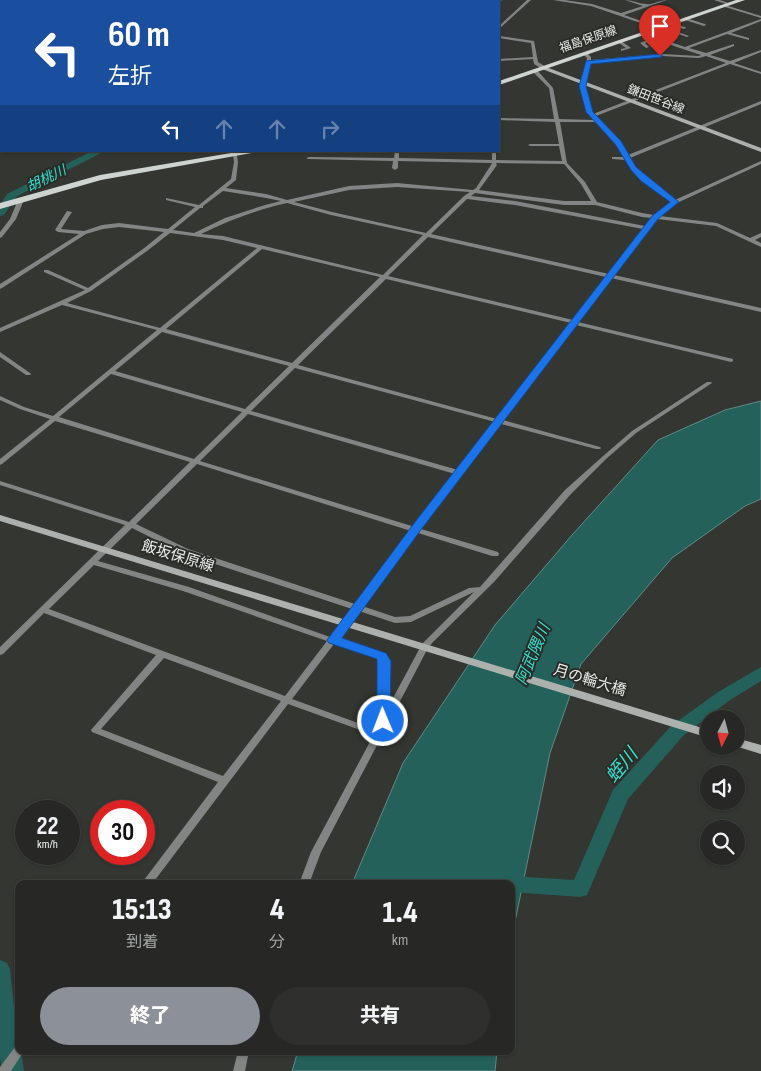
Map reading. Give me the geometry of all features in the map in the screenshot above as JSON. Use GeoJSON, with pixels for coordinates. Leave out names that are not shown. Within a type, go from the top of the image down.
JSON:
{"type":"FeatureCollection","features":[{"type":"Feature","properties":{"kind":"main road","name":"福島保原線"},"geometry":{"type":"LineString","coordinates":[[500,83],[742,0]]}},
{"type":"Feature","properties":{"kind":"main road","name":"鎌田笹谷線"},"geometry":{"type":"LineString","coordinates":[[544,68],[761,150]]}},
{"type":"Feature","properties":{"kind":"main road"},"geometry":{"type":"LineString","coordinates":[[0,206],[108,177],[247,152]]}},
{"type":"Feature","properties":{"kind":"main road","name":"飯坂保原線"},"geometry":{"type":"LineString","coordinates":[[0,518],[347,622]]}},
{"type":"Feature","properties":{"kind":"main road","name":"月の輪大橋"},"geometry":{"type":"LineString","coordinates":[[347,622],[700,731]]}},
{"type":"Feature","properties":{"kind":"main road"},"geometry":{"type":"LineString","coordinates":[[745,745],[761,750]]}},
{"type":"Feature","properties":{"kind":"street"},"geometry":{"type":"LineString","coordinates":[[500,27],[529,0]]}},
{"type":"Feature","properties":{"kind":"street"},"geometry":{"type":"LineString","coordinates":[[555,0],[593,6],[687,36]]}},
{"type":"Feature","properties":{"kind":"street"},"geometry":{"type":"LineString","coordinates":[[592,0],[593,6]]}},
{"type":"Feature","properties":{"kind":"street"},"geometry":{"type":"LineString","coordinates":[[628,0],[647,6]]}},
{"type":"Feature","properties":{"kind":"street"},"geometry":{"type":"LineString","coordinates":[[620,15],[665,0]]}},
{"type":"Feature","properties":{"kind":"street"},"geometry":{"type":"LineString","coordinates":[[716,0],[761,16]]}},
{"type":"Feature","properties":{"kind":"street"},"geometry":{"type":"LineString","coordinates":[[686,19],[704,25]]}},
{"type":"Feature","properties":{"kind":"street"},"geometry":{"type":"LineString","coordinates":[[685,48],[761,20]]}},
{"type":"Feature","properties":{"kind":"street"},"geometry":{"type":"LineString","coordinates":[[671,24],[684,28]]}},
{"type":"Feature","properties":{"kind":"street"},"geometry":{"type":"LineString","coordinates":[[750,24],[761,28]]}},
{"type":"Feature","properties":{"kind":"street"},"geometry":{"type":"LineString","coordinates":[[728,33],[748,39]]}},
{"type":"Feature","properties":{"kind":"street"},"geometry":{"type":"LineString","coordinates":[[643,34],[761,74]]}},
{"type":"Feature","properties":{"kind":"street"},"geometry":{"type":"LineString","coordinates":[[500,37],[533,42],[536,64],[544,68]]}},
{"type":"Feature","properties":{"kind":"street"},"geometry":{"type":"LineString","coordinates":[[647,47],[642,44],[657,38]]}},
{"type":"Feature","properties":{"kind":"street"},"geometry":{"type":"LineString","coordinates":[[620,42],[629,48],[622,50]]}},
{"type":"Feature","properties":{"kind":"street"},"geometry":{"type":"LineString","coordinates":[[588,62],[621,63],[645,57],[665,55],[698,58],[733,45]]}},
{"type":"Feature","properties":{"kind":"street"},"geometry":{"type":"LineString","coordinates":[[592,116],[761,51]]}},
{"type":"Feature","properties":{"kind":"street"},"geometry":{"type":"LineString","coordinates":[[585,54],[589,58],[583,83],[587,106],[592,116],[618,142],[633,168],[644,179],[675,202]]}},
{"type":"Feature","properties":{"kind":"street"},"geometry":{"type":"LineString","coordinates":[[645,57],[649,63]]}},
{"type":"Feature","properties":{"kind":"street"},"geometry":{"type":"LineString","coordinates":[[500,60],[535,58]]}},
{"type":"Feature","properties":{"kind":"street"},"geometry":{"type":"LineString","coordinates":[[535,71],[551,88],[566,163],[583,183],[595,203]]}},
{"type":"Feature","properties":{"kind":"street"},"geometry":{"type":"LineString","coordinates":[[614,158],[628,158],[761,102]]}},
{"type":"Feature","properties":{"kind":"street"},"geometry":{"type":"LineString","coordinates":[[500,119],[596,121]]}},
{"type":"Feature","properties":{"kind":"street"},"geometry":{"type":"LineString","coordinates":[[530,145],[562,145]]}},
{"type":"Feature","properties":{"kind":"street"},"geometry":{"type":"LineString","coordinates":[[395,168],[397,152]]}},
{"type":"Feature","properties":{"kind":"street"},"geometry":{"type":"LineString","coordinates":[[0,652],[466,197],[476,191],[492,169],[494,152]]}},
{"type":"Feature","properties":{"kind":"street"},"geometry":{"type":"LineString","coordinates":[[0,330],[89,290],[171,230],[234,180],[236,162],[234,153]]}},
{"type":"Feature","properties":{"kind":"street"},"geometry":{"type":"LineString","coordinates":[[309,158],[566,163]]}},
{"type":"Feature","properties":{"kind":"street"},"geometry":{"type":"LineString","coordinates":[[149,880],[655,217],[675,202],[761,162]]}},
{"type":"Feature","properties":{"kind":"street"},"geometry":{"type":"LineString","coordinates":[[195,235],[235,216],[321,193],[374,185],[437,187],[564,203],[595,203],[655,217],[716,225],[761,245]]}},
{"type":"Feature","properties":{"kind":"street"},"geometry":{"type":"LineString","coordinates":[[223,189],[289,201],[427,235],[761,310]]}},
{"type":"Feature","properties":{"kind":"street"},"geometry":{"type":"LineString","coordinates":[[466,197],[515,203],[647,228]]}},
{"type":"Feature","properties":{"kind":"street"},"geometry":{"type":"LineString","coordinates":[[168,199],[201,207]]}},
{"type":"Feature","properties":{"kind":"street"},"geometry":{"type":"LineString","coordinates":[[0,236],[13,219],[19,201]]}},
{"type":"Feature","properties":{"kind":"street"},"geometry":{"type":"LineString","coordinates":[[69,212],[58,230],[84,234]]}},
{"type":"Feature","properties":{"kind":"street"},"geometry":{"type":"LineString","coordinates":[[0,287],[84,234],[102,227],[113,225],[171,230],[223,238],[731,360]]}},
{"type":"Feature","properties":{"kind":"street"},"geometry":{"type":"LineString","coordinates":[[750,240],[761,235]]}},
{"type":"Feature","properties":{"kind":"street"},"geometry":{"type":"LineString","coordinates":[[0,464],[260,248]]}},
{"type":"Feature","properties":{"kind":"street"},"geometry":{"type":"LineString","coordinates":[[46,271],[89,290]]}},
{"type":"Feature","properties":{"kind":"street"},"geometry":{"type":"LineString","coordinates":[[62,303],[598,448]]}},
{"type":"Feature","properties":{"kind":"street"},"geometry":{"type":"LineString","coordinates":[[0,354],[28,374]]}},
{"type":"Feature","properties":{"kind":"street"},"geometry":{"type":"LineString","coordinates":[[110,372],[459,473]]}},
{"type":"Feature","properties":{"kind":"street"},"geometry":{"type":"LineString","coordinates":[[306,880],[316,852],[425,646],[481,589],[568,492],[604,458],[634,432],[709,384]]}},
{"type":"Feature","properties":{"kind":"street"},"geometry":{"type":"LineString","coordinates":[[0,398],[22,408],[495,554]]}},
{"type":"Feature","properties":{"kind":"street"},"geometry":{"type":"LineString","coordinates":[[0,483],[130,525],[185,551],[395,620],[407,620],[472,590],[481,589]]}},
{"type":"Feature","properties":{"kind":"street"},"geometry":{"type":"LineString","coordinates":[[92,562],[186,589],[382,656],[384,661],[382,714],[384,723]]}},
{"type":"Feature","properties":{"kind":"street"},"geometry":{"type":"LineString","coordinates":[[43,610],[366,730]]}},
{"type":"Feature","properties":{"kind":"street"},"geometry":{"type":"LineString","coordinates":[[162,654],[96,730],[225,781]]}},
{"type":"Feature","properties":{"kind":"street"},"geometry":{"type":"LineString","coordinates":[[4,1071],[16,1055]]}},
{"type":"Feature","properties":{"kind":"street"},"geometry":{"type":"LineString","coordinates":[[238,1071],[243,1055]]}},
{"type":"Feature","properties":{"kind":"water","name":"阿武隈川"},"geometry":{"type":"Polygon","coordinates":[[[761,401],[761,499],[745,506],[672,558],[581,664],[550,753],[515,922],[515,880],[354,880],[403,763],[495,625],[572,535],[658,440],[725,410],[761,401]]]}},
{"type":"Feature","properties":{"kind":"water"},"geometry":{"type":"Polygon","coordinates":[[[297,1055],[497,1055],[495,1071],[292,1071],[297,1055]]]}},
{"type":"Feature","properties":{"kind":"waterway","name":"胡桃川"},"geometry":{"type":"LineString","coordinates":[[0,213],[11,196],[17,192],[98,152]]}},
{"type":"Feature","properties":{"kind":"waterway","name":"蛭川"},"geometry":{"type":"LineString","coordinates":[[515,884],[580,889],[620,795],[677,731],[724,696],[761,673]]}},
{"type":"Feature","properties":{"kind":"waterway","name":"胡桃川"},"geometry":{"type":"LineString","coordinates":[[0,969],[13,1071]]}},
{"type":"Feature","properties":{"kind":"route"},"geometry":{"type":"LineString","coordinates":[[383,721],[384,661],[382,656],[334,640],[416,529],[655,217],[675,202],[644,179],[633,168],[618,142],[589,112],[583,86],[584,72],[588,62],[660,56]]}}]}
